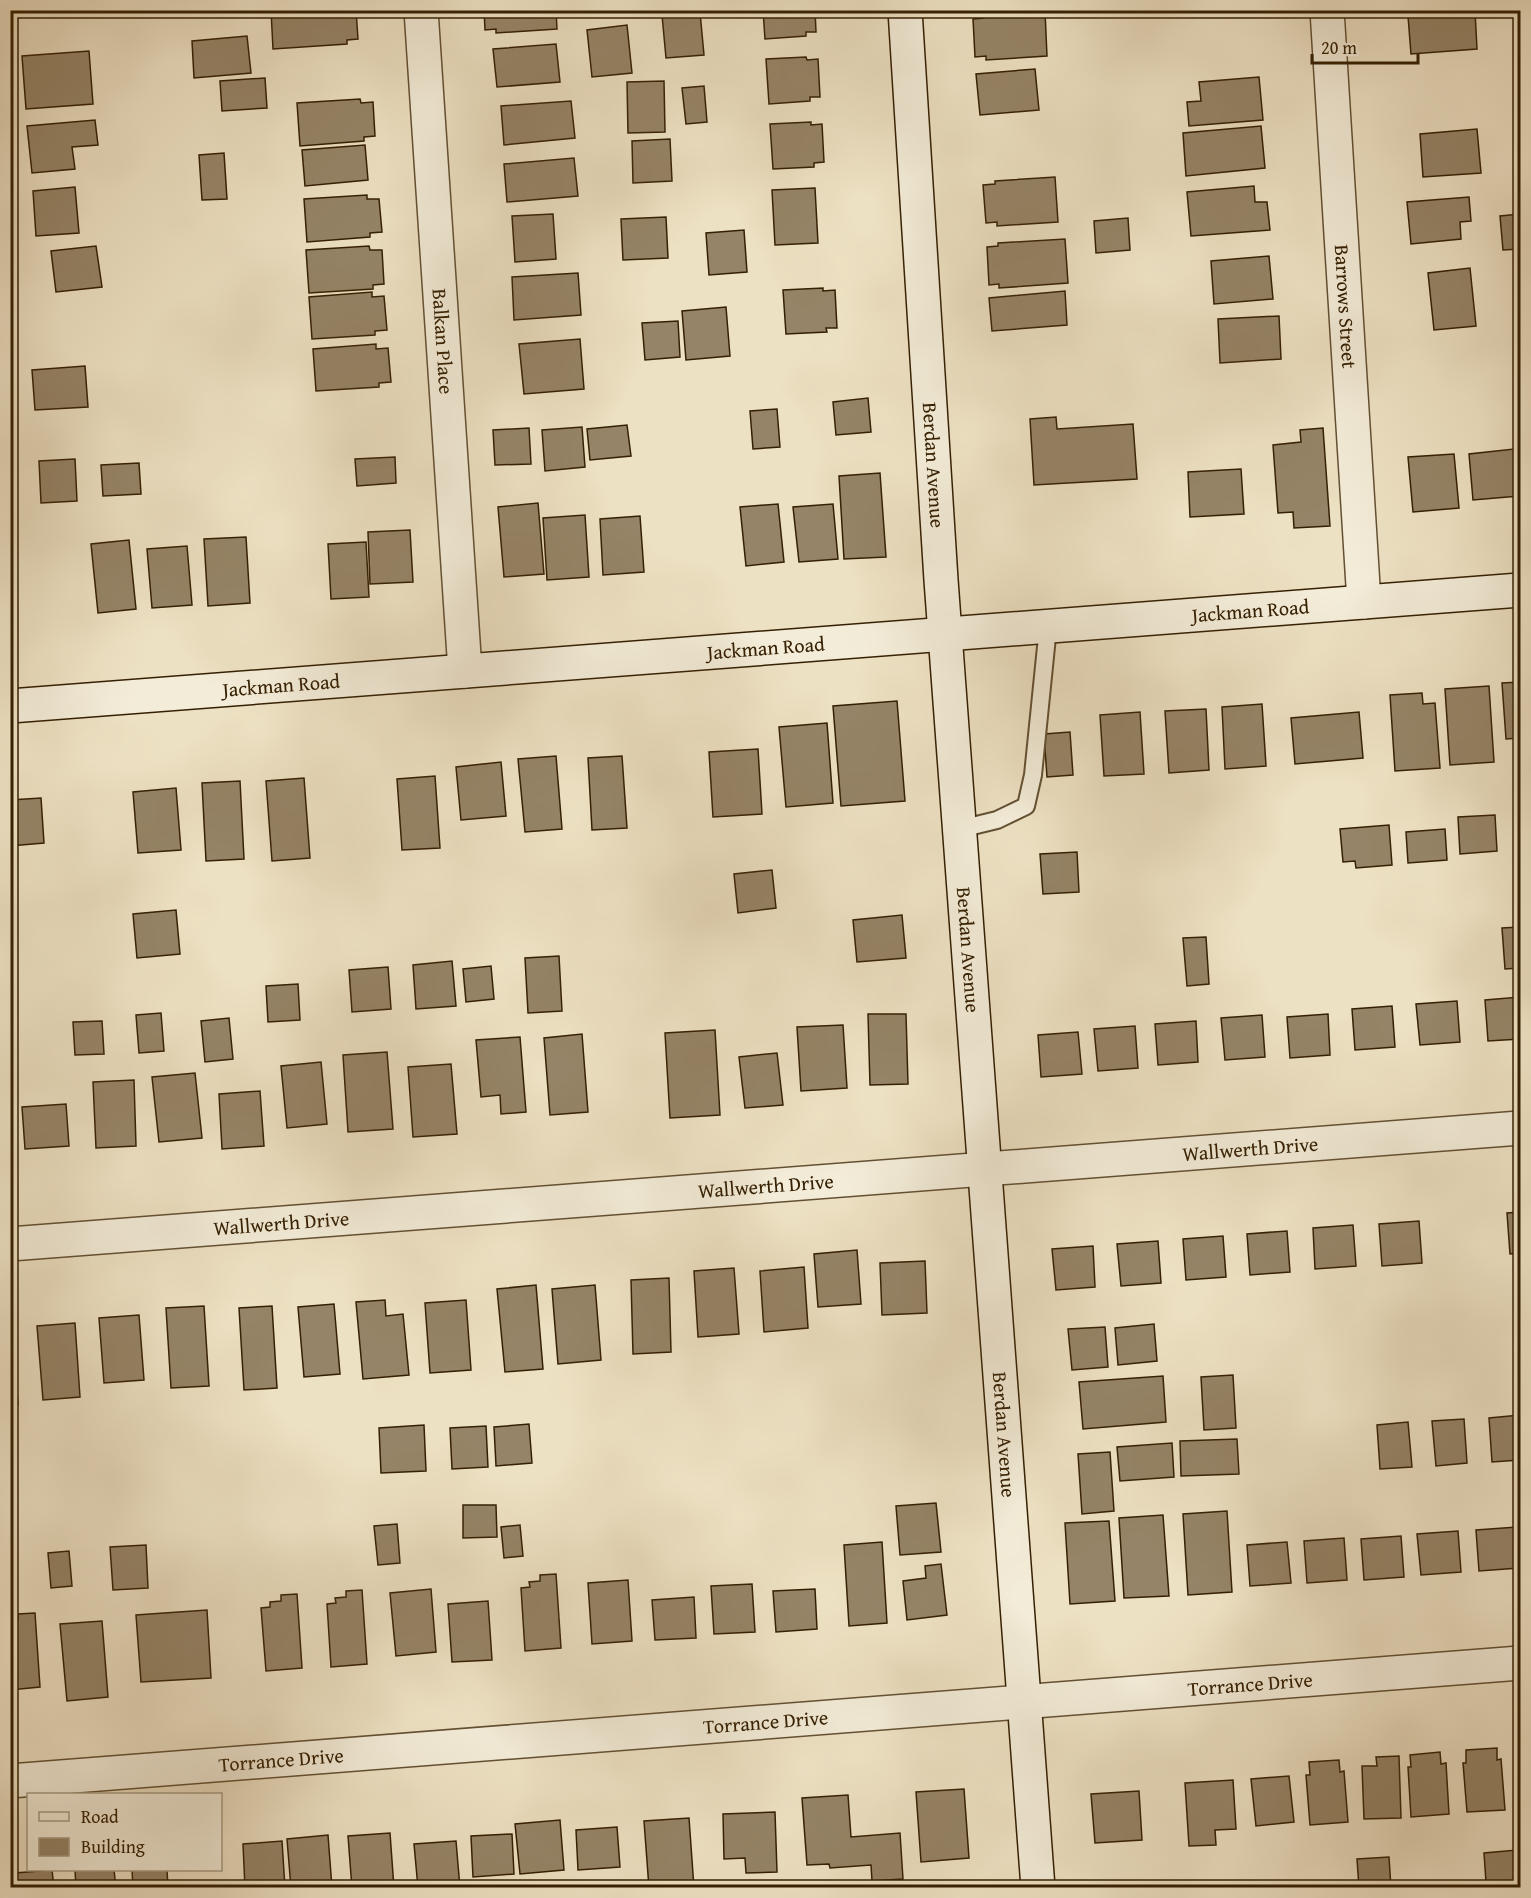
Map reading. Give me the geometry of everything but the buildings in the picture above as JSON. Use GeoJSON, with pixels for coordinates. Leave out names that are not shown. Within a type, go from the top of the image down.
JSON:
{"type":"FeatureCollection","features":[{"type":"Feature","properties":{"kind":"street","name":"Balkan Place"},"geometry":{"type":"LineString","coordinates":[[421,10],[465,671]]}},
{"type":"Feature","properties":{"kind":"street","name":"Berdan Avenue"},"geometry":{"type":"LineString","coordinates":[[904,10],[945,634],[1038,1887]]}},
{"type":"Feature","properties":{"kind":"street","name":"Barrows Street"},"geometry":{"type":"LineString","coordinates":[[1328,10],[1364,603]]}},
{"type":"Feature","properties":{"kind":"street","name":"Jackman Road"},"geometry":{"type":"LineString","coordinates":[[10,706],[1521,590]]}},
{"type":"Feature","properties":{"kind":"street","name":"Wallwerth Drive"},"geometry":{"type":"LineString","coordinates":[[10,1244],[1521,1128]]}},
{"type":"Feature","properties":{"kind":"street","name":"Torrance Drive"},"geometry":{"type":"LineString","coordinates":[[10,1781],[1521,1664]]}},
{"type":"Feature","properties":{"kind":"lane"},"geometry":{"type":"LineString","coordinates":[[960,829],[997,820],[1026,806],[1033,775],[1048,627]]}}]}
